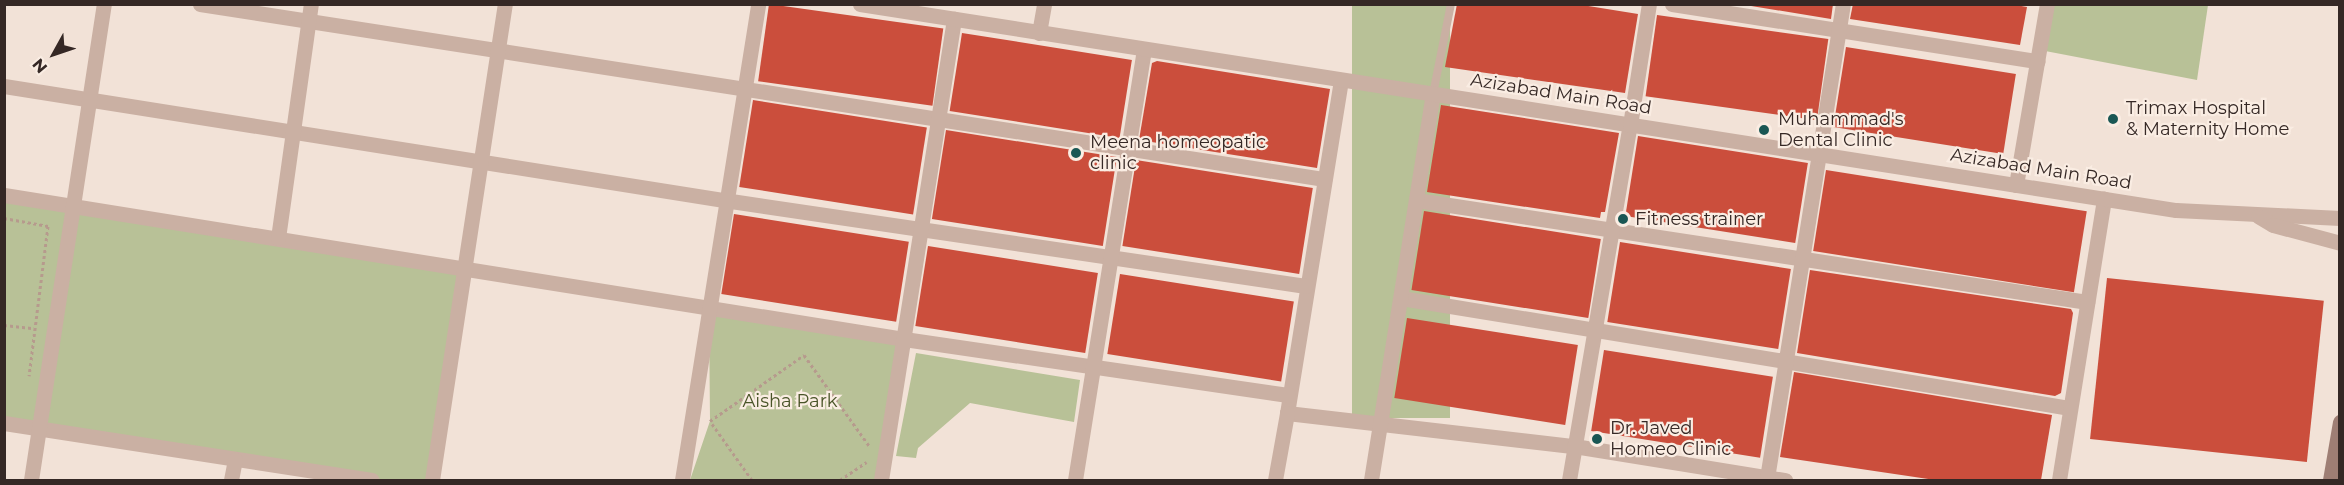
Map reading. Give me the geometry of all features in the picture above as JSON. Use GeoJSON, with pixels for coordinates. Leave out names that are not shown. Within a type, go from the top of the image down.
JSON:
{"type":"FeatureCollection","features":[{"type":"Feature","properties":{"kind":"main road"},"geometry":{"type":"LineString","coordinates":[[2330,480],[2340,422]]}},
{"type":"Feature","properties":{"kind":"street"},"geometry":{"type":"LineString","coordinates":[[31,480],[105,4]]}},
{"type":"Feature","properties":{"kind":"street"},"geometry":{"type":"LineString","coordinates":[[200,4],[1324,179]]}},
{"type":"Feature","properties":{"kind":"street"},"geometry":{"type":"LineString","coordinates":[[278,238],[311,4]]}},
{"type":"Feature","properties":{"kind":"street"},"geometry":{"type":"LineString","coordinates":[[432,480],[505,4]]}},
{"type":"Feature","properties":{"kind":"street"},"geometry":{"type":"LineString","coordinates":[[682,480],[724,200],[758,4]]}},
{"type":"Feature","properties":{"kind":"street","name":"Azizabad Main Road"},"geometry":{"type":"LineString","coordinates":[[860,4],[2176,210],[2258,216],[2272,212],[2340,218]]}},
{"type":"Feature","properties":{"kind":"street"},"geometry":{"type":"LineString","coordinates":[[1040,33],[1044,4]]}},
{"type":"Feature","properties":{"kind":"street"},"geometry":{"type":"LineString","coordinates":[[1569,480],[1594,330],[1614,232],[1649,4]]}},
{"type":"Feature","properties":{"kind":"street"},"geometry":{"type":"LineString","coordinates":[[1672,4],[2038,61]]}},
{"type":"Feature","properties":{"kind":"street"},"geometry":{"type":"LineString","coordinates":[[1767,478],[1843,4]]}},
{"type":"Feature","properties":{"kind":"street"},"geometry":{"type":"LineString","coordinates":[[2016,185],[2047,4]]}},
{"type":"Feature","properties":{"kind":"street"},"geometry":{"type":"LineString","coordinates":[[882,480],[954,19]]}},
{"type":"Feature","properties":{"kind":"street"},"geometry":{"type":"LineString","coordinates":[[1075,480],[1144,49]]}},
{"type":"Feature","properties":{"kind":"street"},"geometry":{"type":"LineString","coordinates":[[1275,480],[1341,80]]}},
{"type":"Feature","properties":{"kind":"street"},"geometry":{"type":"LineString","coordinates":[[4,86],[481,159],[724,200],[922,227],[1306,286]]}},
{"type":"Feature","properties":{"kind":"street"},"geometry":{"type":"LineString","coordinates":[[1371,480],[1433,94]]}},
{"type":"Feature","properties":{"kind":"street"},"geometry":{"type":"LineString","coordinates":[[4,195],[1093,369],[1288,395]]}},
{"type":"Feature","properties":{"kind":"street"},"geometry":{"type":"LineString","coordinates":[[2059,480],[2104,199]]}},
{"type":"Feature","properties":{"kind":"street"},"geometry":{"type":"LineString","coordinates":[[1416,200],[1614,232],[2087,302]]}},
{"type":"Feature","properties":{"kind":"street","name":"Azizabad Main Road"},"geometry":{"type":"LineString","coordinates":[[2258,216],[2272,225],[2340,243]]}},
{"type":"Feature","properties":{"kind":"street"},"geometry":{"type":"LineString","coordinates":[[1401,298],[2070,408]]}},
{"type":"Feature","properties":{"kind":"street"},"geometry":{"type":"LineString","coordinates":[[1287,413],[1574,446],[1785,480]]}},
{"type":"Feature","properties":{"kind":"street"},"geometry":{"type":"LineString","coordinates":[[4,423],[372,480]]}},
{"type":"Feature","properties":{"kind":"street"},"geometry":{"type":"LineString","coordinates":[[231,480],[235,459]]}},
{"type":"Feature","properties":{"kind":"lane"},"geometry":{"type":"LineString","coordinates":[[1433,94],[1451,4]]}},
{"type":"Feature","properties":{"kind":"path"},"geometry":{"type":"LineString","coordinates":[[4,218],[48,226],[28,388]]}},
{"type":"Feature","properties":{"kind":"path"},"geometry":{"type":"LineString","coordinates":[[4,325],[34,328]]}},
{"type":"Feature","properties":{"kind":"path"},"geometry":{"type":"LineString","coordinates":[[752,480],[710,421],[804,355],[876,455],[840,480]]}},
{"type":"Feature","properties":{"kind":"green space"},"geometry":{"type":"Polygon","coordinates":[[[1352,5],[1450,5],[1450,418],[1352,418],[1352,5]]]}},
{"type":"Feature","properties":{"kind":"green space"},"geometry":{"type":"Polygon","coordinates":[[[2047,5],[2208,5],[2197,80],[2040,50],[2047,5]]]}},
{"type":"Feature","properties":{"kind":"green space"},"geometry":{"type":"Polygon","coordinates":[[[4,195],[464,268],[432,480],[372,480],[5,419],[4,195]]]}},
{"type":"Feature","properties":{"kind":"green space","name":"Aisha Park"},"geometry":{"type":"Polygon","coordinates":[[[709,308],[904,339],[881,480],[690,480],[710,421],[709,308]]]}},
{"type":"Feature","properties":{"kind":"green space"},"geometry":{"type":"Polygon","coordinates":[[[916,353],[1080,380],[1074,422],[970,403],[918,448],[916,458],[896,456],[916,353]]]}},
{"type":"Feature","properties":{"kind":"building"},"geometry":{"type":"Polygon","coordinates":[[[769,4],[943,28],[932,106],[758,81],[769,4]]]}},
{"type":"Feature","properties":{"kind":"building"},"geometry":{"type":"Polygon","coordinates":[[[1457,4],[1576,4],[1638,14],[1625,93],[1445,67],[1457,4]]]}},
{"type":"Feature","properties":{"kind":"building"},"geometry":{"type":"Polygon","coordinates":[[[1739,4],[1833,4],[1831,19],[1739,4]]]}},
{"type":"Feature","properties":{"kind":"building"},"geometry":{"type":"Polygon","coordinates":[[[1853,4],[2010,4],[2027,7],[2020,45],[1850,19],[1853,4]]]}},
{"type":"Feature","properties":{"kind":"building"},"geometry":{"type":"Polygon","coordinates":[[[1657,15],[1828,39],[1817,120],[1646,96],[1657,15]]]}},
{"type":"Feature","properties":{"kind":"building"},"geometry":{"type":"Polygon","coordinates":[[[962,33],[1132,60],[1120,138],[950,111],[962,33]]]}},
{"type":"Feature","properties":{"kind":"building"},"geometry":{"type":"Polygon","coordinates":[[[1846,47],[2016,74],[2003,154],[1833,127],[1846,47]]]}},
{"type":"Feature","properties":{"kind":"building"},"geometry":{"type":"Polygon","coordinates":[[[1157,61],[1330,89],[1317,168],[1139,140],[1152,63],[1157,61]]]}},
{"type":"Feature","properties":{"kind":"building"},"geometry":{"type":"Polygon","coordinates":[[[753,100],[927,128],[913,214],[739,187],[753,100]]]}},
{"type":"Feature","properties":{"kind":"building"},"geometry":{"type":"Polygon","coordinates":[[[1441,105],[1619,133],[1605,212],[1601,212],[1600,218],[1427,192],[1441,105]]]}},
{"type":"Feature","properties":{"kind":"building"},"geometry":{"type":"Polygon","coordinates":[[[946,130],[1117,157],[1103,246],[932,219],[946,130]]]}},
{"type":"Feature","properties":{"kind":"building"},"geometry":{"type":"Polygon","coordinates":[[[1638,136],[1808,163],[1795,243],[1625,216],[1638,136]]]}},
{"type":"Feature","properties":{"kind":"building"},"geometry":{"type":"Polygon","coordinates":[[[1136,160],[1313,188],[1299,274],[1122,246],[1136,160]]]}},
{"type":"Feature","properties":{"kind":"building"},"geometry":{"type":"Polygon","coordinates":[[[1826,170],[2087,211],[2074,292],[1813,251],[1826,170]]]}},
{"type":"Feature","properties":{"kind":"building"},"geometry":{"type":"Polygon","coordinates":[[[1424,211],[1601,239],[1588,318],[1411,290],[1424,211]]]}},
{"type":"Feature","properties":{"kind":"building"},"geometry":{"type":"Polygon","coordinates":[[[734,214],[909,242],[896,322],[721,294],[734,214]]]}},
{"type":"Feature","properties":{"kind":"building"},"geometry":{"type":"Polygon","coordinates":[[[1620,242],[1791,269],[1778,349],[1607,322],[1620,242]]]}},
{"type":"Feature","properties":{"kind":"building"},"geometry":{"type":"Polygon","coordinates":[[[928,246],[1098,273],[1085,353],[915,326],[928,246]]]}},
{"type":"Feature","properties":{"kind":"building"},"geometry":{"type":"Polygon","coordinates":[[[1810,270],[2071,309],[2073,313],[2061,393],[2055,396],[1797,353],[1810,270]]]}},
{"type":"Feature","properties":{"kind":"building"},"geometry":{"type":"Polygon","coordinates":[[[1120,274],[1294,302],[1281,382],[1107,354],[1120,274]]]}},
{"type":"Feature","properties":{"kind":"building"},"geometry":{"type":"Polygon","coordinates":[[[2107,278],[2324,301],[2307,462],[2090,439],[2107,278]]]}},
{"type":"Feature","properties":{"kind":"building"},"geometry":{"type":"Polygon","coordinates":[[[1407,318],[1578,345],[1565,425],[1394,398],[1407,318]]]}},
{"type":"Feature","properties":{"kind":"building"},"geometry":{"type":"Polygon","coordinates":[[[1604,350],[1773,377],[1760,458],[1591,431],[1604,350]]]}},
{"type":"Feature","properties":{"kind":"building"},"geometry":{"type":"Polygon","coordinates":[[[1794,372],[2052,415],[2041,480],[1935,480],[1780,457],[1794,372]]]}},
{"type":"Feature","properties":{"kind":"place","name":"Trimax Hospital & Maternity Home"},"geometry":{"type":"Point","coordinates":[2113,119]}},
{"type":"Feature","properties":{"kind":"place","name":"Muhammad's Dental Clinic"},"geometry":{"type":"Point","coordinates":[1764,130]}},
{"type":"Feature","properties":{"kind":"place","name":"Meena homeopatic clinic"},"geometry":{"type":"Point","coordinates":[1076,153]}},
{"type":"Feature","properties":{"kind":"place","name":"Fitness trainer"},"geometry":{"type":"Point","coordinates":[1623,219]}},
{"type":"Feature","properties":{"kind":"place","name":"Dr. Javed Homeo Clinic"},"geometry":{"type":"Point","coordinates":[1597,439]}}]}
